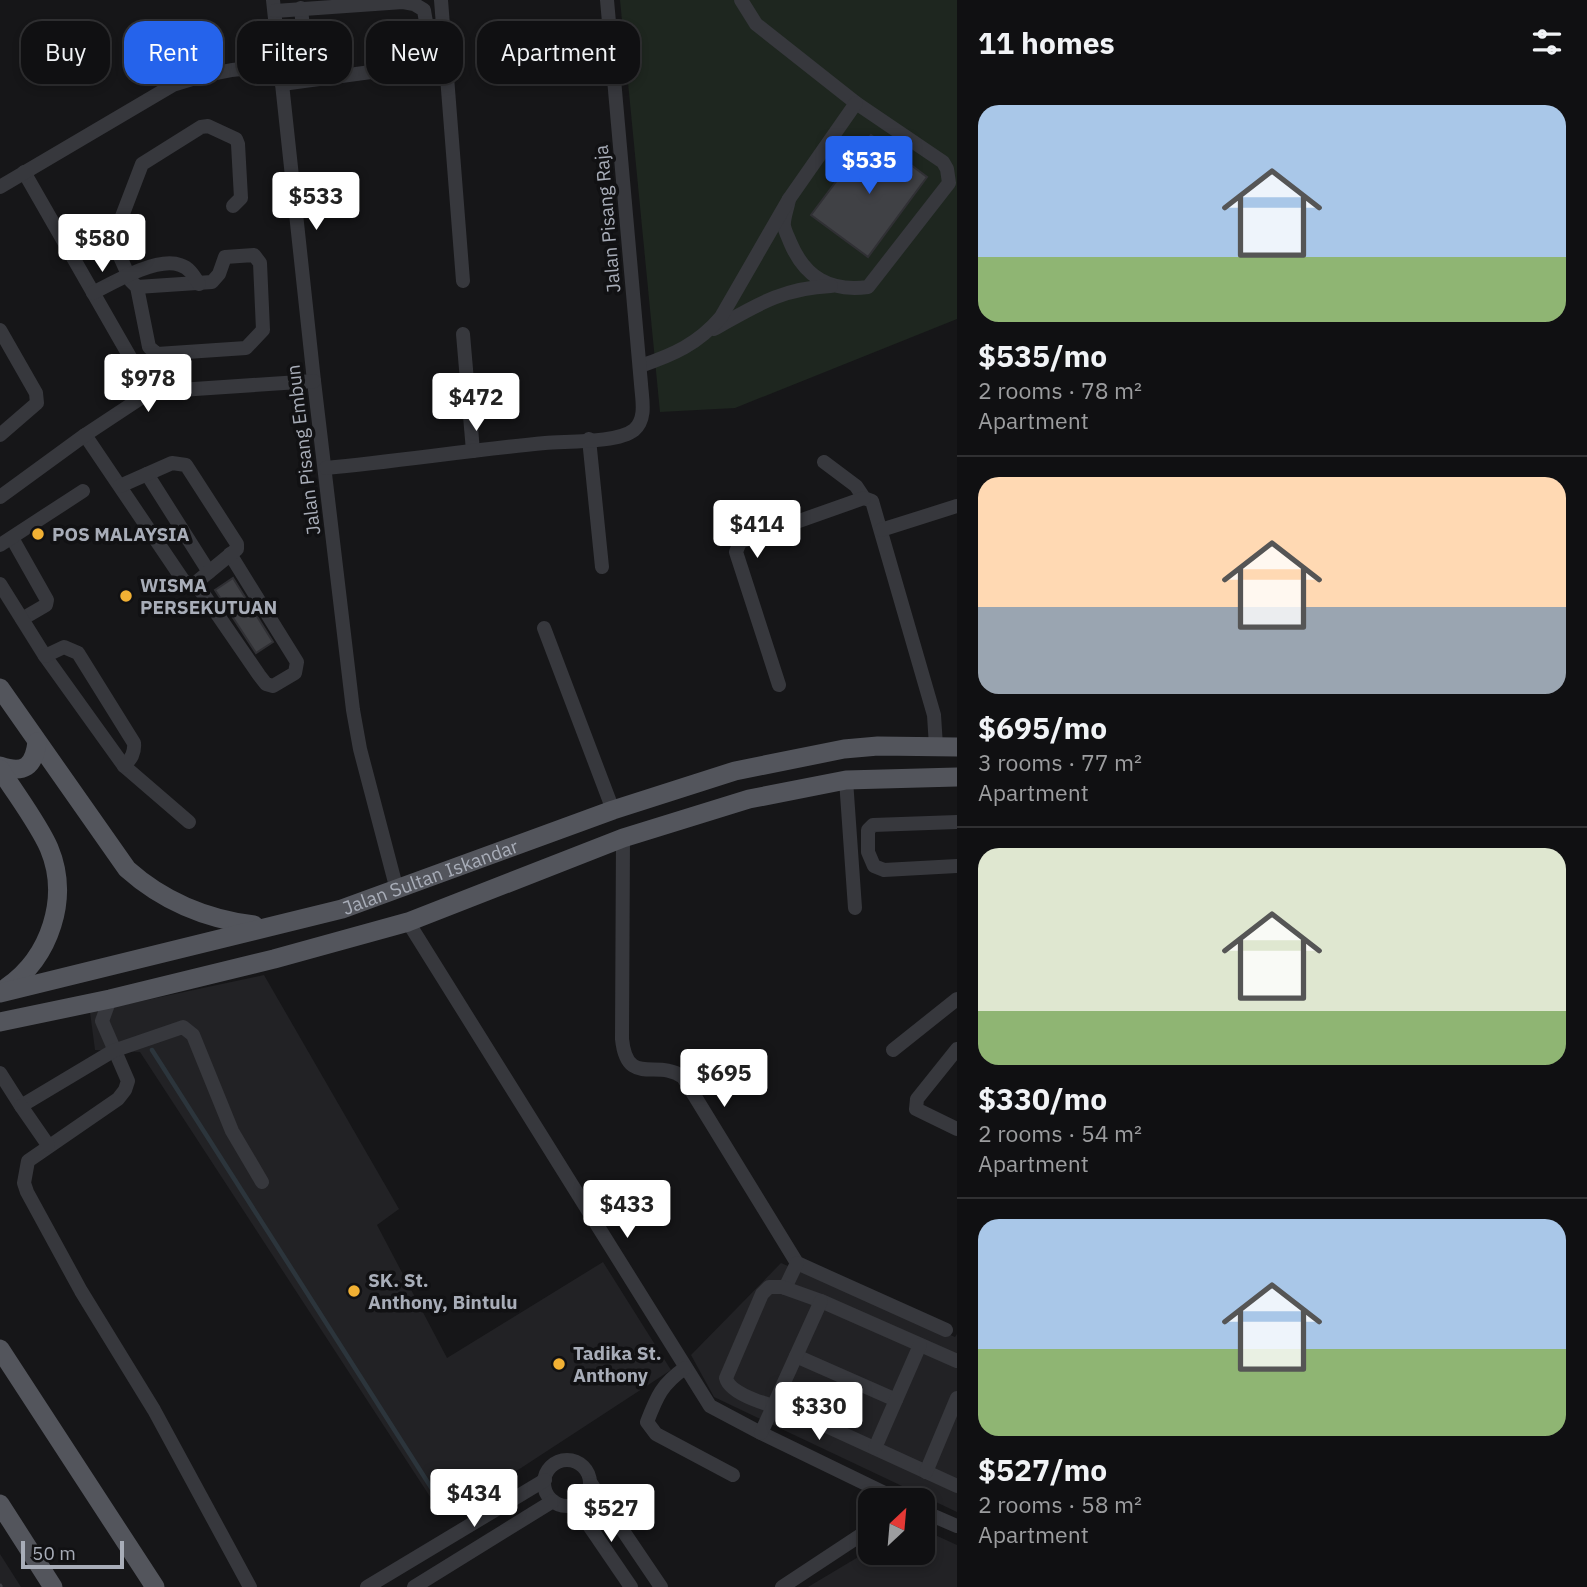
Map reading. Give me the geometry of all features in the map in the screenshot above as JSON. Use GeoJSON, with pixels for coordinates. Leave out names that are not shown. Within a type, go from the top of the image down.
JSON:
{"type":"FeatureCollection","features":[{"type":"Feature","properties":{"kind":"main road","name":"Jalan Sultan Iskandar"},"geometry":{"type":"LineString","coordinates":[[0,688],[127,869],[146,886],[177,904],[208,916],[269,927],[342,909],[613,810],[735,771],[845,749],[878,746],[957,747]]}},
{"type":"Feature","properties":{"kind":"main road"},"geometry":{"type":"LineString","coordinates":[[0,768],[13,771],[29,765],[35,756],[37,742]]}},
{"type":"Feature","properties":{"kind":"main road"},"geometry":{"type":"LineString","coordinates":[[0,768],[48,847],[56,872],[57,893],[54,920],[35,962],[23,976],[0,992]]}},
{"type":"Feature","properties":{"kind":"main road","name":"Jalan Sultan Iskandar"},"geometry":{"type":"LineString","coordinates":[[0,1022],[110,999],[274,959],[408,922],[623,838],[749,799],[846,780],[957,777]]}},
{"type":"Feature","properties":{"kind":"main road"},"geometry":{"type":"LineString","coordinates":[[0,992],[269,927]]}},
{"type":"Feature","properties":{"kind":"main road"},"geometry":{"type":"LineString","coordinates":[[0,1349],[155,1585]]}},
{"type":"Feature","properties":{"kind":"main road"},"geometry":{"type":"LineString","coordinates":[[0,1504],[53,1587]]}},
{"type":"Feature","properties":{"kind":"street"},"geometry":{"type":"LineString","coordinates":[[441,0],[463,281]]}},
{"type":"Feature","properties":{"kind":"street","name":"Jalan Pisang Raja"},"geometry":{"type":"LineString","coordinates":[[589,439],[616,437],[633,431],[643,414],[607,0]]}},
{"type":"Feature","properties":{"kind":"street"},"geometry":{"type":"LineString","coordinates":[[640,366],[671,356],[770,298],[810,287],[868,287],[949,183],[943,162],[856,103],[756,24],[741,0]]}},
{"type":"Feature","properties":{"kind":"street"},"geometry":{"type":"LineString","coordinates":[[274,6],[301,8],[403,2],[424,10],[429,52],[428,60],[423,65],[352,74]]}},
{"type":"Feature","properties":{"kind":"street"},"geometry":{"type":"LineString","coordinates":[[301,8],[302,21]]}},
{"type":"Feature","properties":{"kind":"street"},"geometry":{"type":"LineString","coordinates":[[0,187],[173,85],[237,69]]}},
{"type":"Feature","properties":{"kind":"street","name":"Jalan Pisang Embun"},"geometry":{"type":"LineString","coordinates":[[282,84],[355,723],[397,890]]}},
{"type":"Feature","properties":{"kind":"street"},"geometry":{"type":"LineString","coordinates":[[708,333],[789,199],[856,103]]}},
{"type":"Feature","properties":{"kind":"street"},"geometry":{"type":"LineString","coordinates":[[137,287],[212,282],[216,279],[223,260],[228,256],[256,257],[260,262],[264,326],[256,340],[246,348],[157,354],[149,347],[137,287],[127,274],[117,250],[116,232],[142,164],[201,127],[208,126],[236,139],[241,198],[233,206]]}},
{"type":"Feature","properties":{"kind":"street"},"geometry":{"type":"LineString","coordinates":[[24,172],[150,392]]}},
{"type":"Feature","properties":{"kind":"street"},"geometry":{"type":"LineString","coordinates":[[789,199],[784,226],[794,251],[820,281],[832,286]]}},
{"type":"Feature","properties":{"kind":"street"},"geometry":{"type":"LineString","coordinates":[[93,293],[127,274],[152,266],[177,263],[191,272],[199,284]]}},
{"type":"Feature","properties":{"kind":"street"},"geometry":{"type":"LineString","coordinates":[[0,330],[36,393],[37,403],[0,435]]}},
{"type":"Feature","properties":{"kind":"street"},"geometry":{"type":"LineString","coordinates":[[463,334],[473,451]]}},
{"type":"Feature","properties":{"kind":"street"},"geometry":{"type":"LineString","coordinates":[[0,498],[85,435],[150,392],[314,381]]}},
{"type":"Feature","properties":{"kind":"street"},"geometry":{"type":"LineString","coordinates":[[85,435],[183,580],[204,595],[266,684],[273,686],[295,673],[297,662],[230,554]]}},
{"type":"Feature","properties":{"kind":"street"},"geometry":{"type":"LineString","coordinates":[[326,468],[589,439],[602,567]]}},
{"type":"Feature","properties":{"kind":"street"},"geometry":{"type":"LineString","coordinates":[[824,462],[856,486],[864,498],[872,501],[934,715],[936,746]]}},
{"type":"Feature","properties":{"kind":"street"},"geometry":{"type":"LineString","coordinates":[[120,486],[172,463],[186,465],[237,544],[237,549],[193,586]]}},
{"type":"Feature","properties":{"kind":"street"},"geometry":{"type":"LineString","coordinates":[[147,474],[209,572]]}},
{"type":"Feature","properties":{"kind":"street"},"geometry":{"type":"LineString","coordinates":[[22,620],[46,605],[47,600],[6,542],[83,491]]}},
{"type":"Feature","properties":{"kind":"street"},"geometry":{"type":"LineString","coordinates":[[779,685],[737,552],[738,545],[740,542],[864,498]]}},
{"type":"Feature","properties":{"kind":"street"},"geometry":{"type":"LineString","coordinates":[[881,530],[957,506]]}},
{"type":"Feature","properties":{"kind":"street"},"geometry":{"type":"LineString","coordinates":[[0,584],[45,656],[124,766],[188,822]]}},
{"type":"Feature","properties":{"kind":"street"},"geometry":{"type":"LineString","coordinates":[[544,628],[613,810]]}},
{"type":"Feature","properties":{"kind":"street"},"geometry":{"type":"LineString","coordinates":[[45,656],[64,647],[78,653],[134,743],[135,751],[124,766]]}},
{"type":"Feature","properties":{"kind":"street"},"geometry":{"type":"LineString","coordinates":[[846,780],[855,908]]}},
{"type":"Feature","properties":{"kind":"street"},"geometry":{"type":"LineString","coordinates":[[849,809],[869,827],[869,859],[878,869],[957,866]]}},
{"type":"Feature","properties":{"kind":"street"},"geometry":{"type":"LineString","coordinates":[[869,827],[957,822]]}},
{"type":"Feature","properties":{"kind":"street"},"geometry":{"type":"LineString","coordinates":[[623,838],[624,1054],[630,1064],[639,1069],[672,1072],[683,1077],[797,1263],[946,1330]]}},
{"type":"Feature","properties":{"kind":"street"},"geometry":{"type":"LineString","coordinates":[[408,922],[710,1406],[874,1488]]}},
{"type":"Feature","properties":{"kind":"street"},"geometry":{"type":"LineString","coordinates":[[110,999],[102,1021],[128,1081],[125,1090],[118,1098],[28,1161],[24,1174],[27,1192],[81,1291],[154,1410],[250,1587]]}},
{"type":"Feature","properties":{"kind":"street"},"geometry":{"type":"LineString","coordinates":[[893,1050],[957,999]]}},
{"type":"Feature","properties":{"kind":"street"},"geometry":{"type":"LineString","coordinates":[[21,1106],[113,1051],[183,1027],[193,1035],[232,1131],[262,1182]]}},
{"type":"Feature","properties":{"kind":"street"},"geometry":{"type":"LineString","coordinates":[[957,1049],[916,1099],[915,1105],[916,1109],[957,1129]]}},
{"type":"Feature","properties":{"kind":"street"},"geometry":{"type":"LineString","coordinates":[[0,1073],[48,1145]]}},
{"type":"Feature","properties":{"kind":"street"},"geometry":{"type":"LineString","coordinates":[[785,1288],[797,1263]]}},
{"type":"Feature","properties":{"kind":"street"},"geometry":{"type":"LineString","coordinates":[[957,1361],[821,1301],[785,1288],[769,1287],[762,1294],[726,1378],[727,1384],[735,1390],[773,1407],[789,1409],[957,1486]]}},
{"type":"Feature","properties":{"kind":"street"},"geometry":{"type":"LineString","coordinates":[[761,1433],[821,1301]]}},
{"type":"Feature","properties":{"kind":"street"},"geometry":{"type":"LineString","coordinates":[[874,1448],[920,1345]]}},
{"type":"Feature","properties":{"kind":"street"},"geometry":{"type":"LineString","coordinates":[[796,1356],[896,1400]]}},
{"type":"Feature","properties":{"kind":"street"},"geometry":{"type":"LineString","coordinates":[[685,1367],[664,1384],[647,1422],[656,1434],[733,1475]]}},
{"type":"Feature","properties":{"kind":"street"},"geometry":{"type":"LineString","coordinates":[[926,1472],[957,1398]]}},
{"type":"Feature","properties":{"kind":"street"},"geometry":{"type":"LineString","coordinates":[[367,1587],[545,1479],[552,1466],[566,1460],[580,1464],[585,1469],[590,1482],[661,1587]]}},
{"type":"Feature","properties":{"kind":"street"},"geometry":{"type":"LineString","coordinates":[[545,1479],[548,1495],[560,1505],[575,1505],[586,1496],[590,1482]]}},
{"type":"Feature","properties":{"kind":"street"},"geometry":{"type":"LineString","coordinates":[[414,1587],[553,1501]]}},
{"type":"Feature","properties":{"kind":"street"},"geometry":{"type":"LineString","coordinates":[[575,1505],[631,1587]]}},
{"type":"Feature","properties":{"kind":"street"},"geometry":{"type":"LineString","coordinates":[[935,1517],[957,1526]]}},
{"type":"Feature","properties":{"kind":"street"},"geometry":{"type":"LineString","coordinates":[[782,1587],[858,1537]]}},
{"type":"Feature","properties":{"kind":"shaded area"},"geometry":{"type":"Polygon","coordinates":[[[620,0],[957,0],[957,319],[735,408],[660,412],[628,84],[640,84],[640,21],[622,21],[620,0]]]}},
{"type":"Feature","properties":{"kind":"shaded area","name":"SK. St. Anthony, Bintulu"},"geometry":{"type":"Polygon","coordinates":[[[264,975],[399,1209],[377,1225],[447,1358],[603,1262],[671,1370],[521,1468],[442,1515],[140,1052],[95,1050],[90,1012],[264,975]]]}},
{"type":"Feature","properties":{"kind":"shaded area"},"geometry":{"type":"Polygon","coordinates":[[[781,1263],[955,1337],[957,1334],[957,1512],[935,1502],[935,1488],[906,1488],[714,1397],[691,1355],[781,1263]]]}},
{"type":"Feature","properties":{"kind":"shaded area"},"geometry":{"type":"Polygon","coordinates":[[[935,1535],[957,1545],[957,1587],[808,1587],[858,1557],[858,1565],[935,1565],[935,1535]]]}},
{"type":"Feature","properties":{"kind":"shaded area"},"geometry":{"type":"Polygon","coordinates":[[[0,1554],[21,1587],[0,1587],[0,1554]]]}},
{"type":"Feature","properties":{"kind":"building"},"geometry":{"type":"Polygon","coordinates":[[[871,135],[927,177],[868,257],[811,215],[871,135]]]}},
{"type":"Feature","properties":{"kind":"building"},"geometry":{"type":"Polygon","coordinates":[[[233,578],[273,642],[256,653],[215,590],[233,578]]]}},
{"type":"Feature","properties":{"kind":"waterway"},"geometry":{"type":"LineString","coordinates":[[152,1050],[441,1503]]}},
{"type":"Feature","properties":{"kind":"place","name":"POS MALAYSIA"},"geometry":{"type":"Point","coordinates":[38,534]}},
{"type":"Feature","properties":{"kind":"place","name":"WISMA PERSEKUTUAN"},"geometry":{"type":"Point","coordinates":[126,596]}},
{"type":"Feature","properties":{"kind":"place","name":"SK. St. Anthony, Bintulu"},"geometry":{"type":"Point","coordinates":[354,1291]}},
{"type":"Feature","properties":{"kind":"place","name":"Tadika St. Anthony"},"geometry":{"type":"Point","coordinates":[559,1364]}}]}
